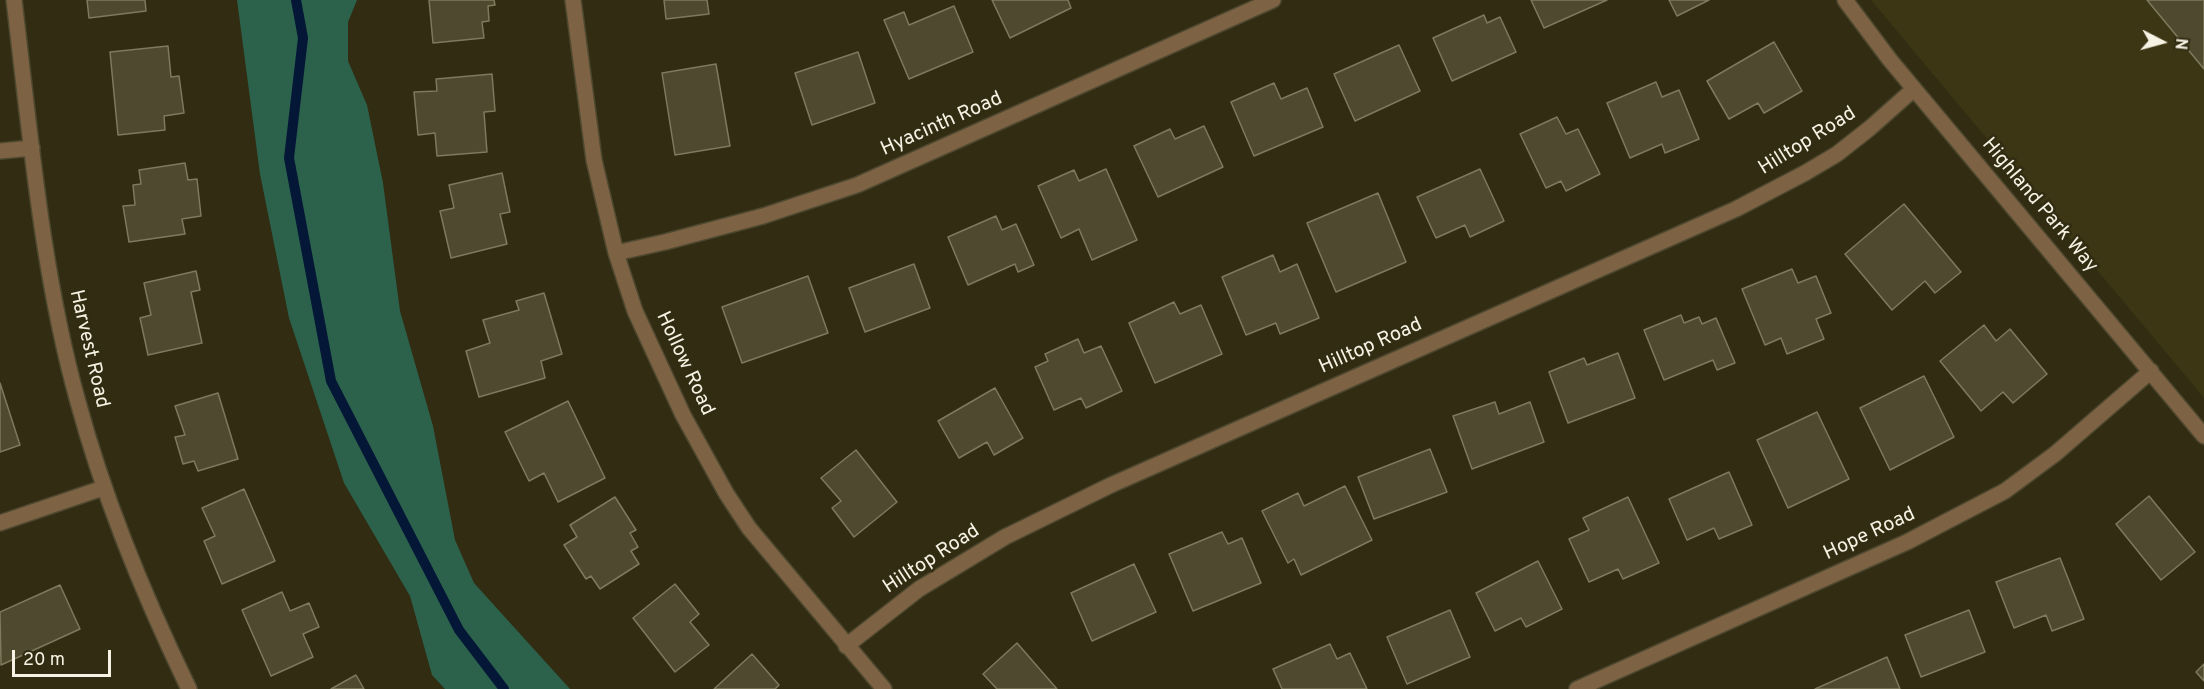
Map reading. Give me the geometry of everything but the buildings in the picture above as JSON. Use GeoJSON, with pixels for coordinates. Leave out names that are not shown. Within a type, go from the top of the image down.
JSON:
{"type":"FeatureCollection","features":[{"type":"Feature","properties":{"kind":"street","name":"Harvest Road"},"geometry":{"type":"LineString","coordinates":[[14,0],[32,148],[55,302],[77,402],[126,549],[159,627],[189,689]]}},
{"type":"Feature","properties":{"kind":"street","name":"Hollow Road"},"geometry":{"type":"LineString","coordinates":[[573,0],[594,160],[616,253],[635,311],[683,414],[726,493],[750,528],[884,689]]}},
{"type":"Feature","properties":{"kind":"street","name":"Hyacinth Road"},"geometry":{"type":"LineString","coordinates":[[616,253],[763,216],[857,185],[1273,0]]}},
{"type":"Feature","properties":{"kind":"street","name":"Highland Park Way"},"geometry":{"type":"LineString","coordinates":[[1845,0],[1914,89],[2204,436]]}},
{"type":"Feature","properties":{"kind":"street","name":"Hilltop Road"},"geometry":{"type":"LineString","coordinates":[[846,646],[919,590],[1005,537],[1111,485],[1736,209],[1805,174],[1870,128],[1914,89]]}},
{"type":"Feature","properties":{"kind":"street"},"geometry":{"type":"LineString","coordinates":[[0,151],[32,148]]}},
{"type":"Feature","properties":{"kind":"street","name":"Hope Road"},"geometry":{"type":"LineString","coordinates":[[1577,689],[1907,542],[2005,491],[2055,454],[2151,371]]}},
{"type":"Feature","properties":{"kind":"street"},"geometry":{"type":"LineString","coordinates":[[0,523],[104,488]]}},
{"type":"Feature","properties":{"kind":"shaded area"},"geometry":{"type":"Polygon","coordinates":[[[1871,0],[2204,0],[2204,398],[1871,0]]]}},
{"type":"Feature","properties":{"kind":"green space"},"geometry":{"type":"Polygon","coordinates":[[[237,0],[357,0],[348,22],[348,61],[367,105],[383,183],[400,311],[433,426],[455,540],[474,583],[570,689],[445,689],[432,675],[410,596],[344,483],[289,318],[260,174],[237,0]]]}},
{"type":"Feature","properties":{"kind":"waterway"},"geometry":{"type":"LineString","coordinates":[[296,0],[303,38],[289,158],[331,381],[459,630],[504,689]]}}]}
